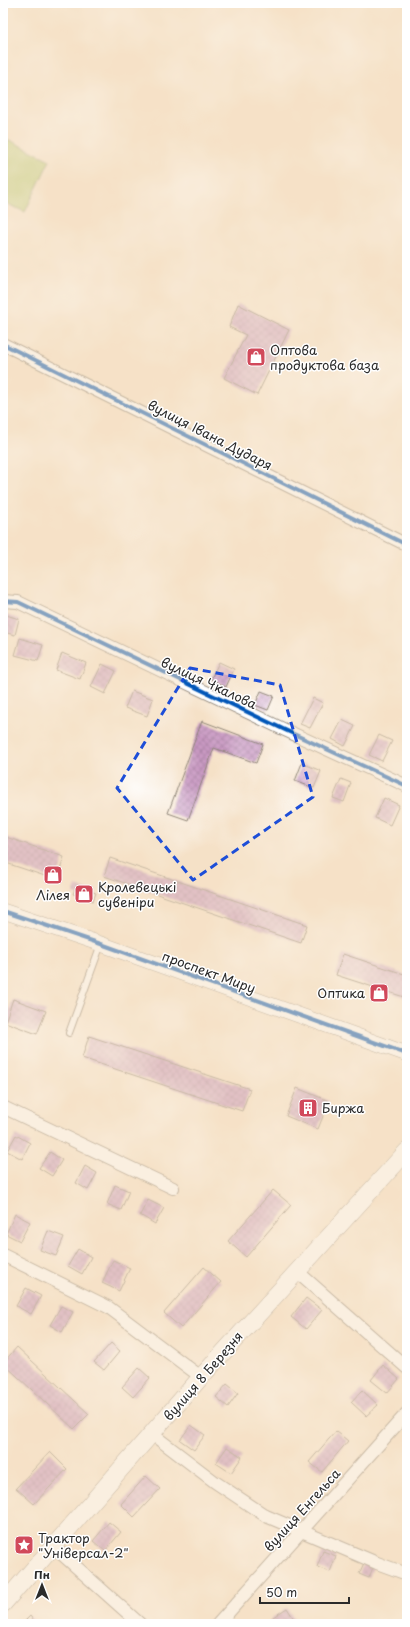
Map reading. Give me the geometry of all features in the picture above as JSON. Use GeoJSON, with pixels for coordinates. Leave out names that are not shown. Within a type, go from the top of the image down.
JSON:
{"type":"FeatureCollection","features":[{"type":"Feature","properties":{"kind":"main road","name":"вулиця 8 Березня"},"geometry":{"type":"LineString","coordinates":[[3,1604],[201,1377],[407,1151]]}},
{"type":"Feature","properties":{"kind":"street","name":"вулиця Івана Дударя"},"geometry":{"type":"LineString","coordinates":[[3,344],[407,545]]}},
{"type":"Feature","properties":{"kind":"street","name":"вулиця Чкалова"},"geometry":{"type":"LineString","coordinates":[[3,600],[18,602],[407,786]]}},
{"type":"Feature","properties":{"kind":"street","name":"проспект Миру"},"geometry":{"type":"LineString","coordinates":[[3,911],[101,944],[407,1054]]}},
{"type":"Feature","properties":{"kind":"street"},"geometry":{"type":"LineString","coordinates":[[3,1107],[173,1188]]}},
{"type":"Feature","properties":{"kind":"street"},"geometry":{"type":"LineString","coordinates":[[3,1255],[108,1307],[201,1377]]}},
{"type":"Feature","properties":{"kind":"street"},"geometry":{"type":"LineString","coordinates":[[297,1271],[407,1368]]}},
{"type":"Feature","properties":{"kind":"street","name":"вулиця Енгельса"},"geometry":{"type":"LineString","coordinates":[[218,1624],[407,1413]]}},
{"type":"Feature","properties":{"kind":"street"},"geometry":{"type":"LineString","coordinates":[[152,1434],[215,1482],[266,1516],[407,1574]]}},
{"type":"Feature","properties":{"kind":"street"},"geometry":{"type":"LineString","coordinates":[[54,1547],[140,1624]]}},
{"type":"Feature","properties":{"kind":"lane"},"geometry":{"type":"LineString","coordinates":[[69,1033],[101,944]]}},
{"type":"Feature","properties":{"kind":"highlighted area"},"geometry":{"type":"Polygon","coordinates":[[[190,668],[280,685],[313,797],[193,880],[117,788],[190,668]]]}},
{"type":"Feature","properties":{"kind":"green space"},"geometry":{"type":"Polygon","coordinates":[[[3,137],[50,160],[25,212],[3,202],[3,137]]]}},
{"type":"Feature","properties":{"kind":"building","name":"Оптова продуктова база"},"geometry":{"type":"Polygon","coordinates":[[[238,304],[289,330],[257,395],[224,378],[246,335],[229,327],[238,304]]]}},
{"type":"Feature","properties":{"kind":"building"},"geometry":{"type":"Polygon","coordinates":[[[3,614],[19,619],[15,635],[3,632],[3,614]]]}},
{"type":"Feature","properties":{"kind":"building"},"geometry":{"type":"Polygon","coordinates":[[[20,638],[43,645],[38,661],[15,655],[20,638]]]}},
{"type":"Feature","properties":{"kind":"building"},"geometry":{"type":"Polygon","coordinates":[[[62,653],[86,663],[80,679],[56,670],[62,653]]]}},
{"type":"Feature","properties":{"kind":"building"},"geometry":{"type":"Polygon","coordinates":[[[219,662],[234,669],[226,687],[211,679],[219,662]]]}},
{"type":"Feature","properties":{"kind":"building"},"geometry":{"type":"Polygon","coordinates":[[[102,664],[116,671],[105,694],[91,687],[102,664]]]}},
{"type":"Feature","properties":{"kind":"building"},"geometry":{"type":"Polygon","coordinates":[[[132,691],[153,699],[147,716],[125,708],[132,691]]]}},
{"type":"Feature","properties":{"kind":"building"},"geometry":{"type":"Polygon","coordinates":[[[261,691],[274,696],[268,710],[255,705],[261,691]]]}},
{"type":"Feature","properties":{"kind":"building"},"geometry":{"type":"Polygon","coordinates":[[[313,698],[323,703],[310,728],[300,724],[313,698]]]}},
{"type":"Feature","properties":{"kind":"building"},"geometry":{"type":"Polygon","coordinates":[[[342,720],[355,726],[345,746],[332,739],[342,720]]]}},
{"type":"Feature","properties":{"kind":"building"},"geometry":{"type":"Polygon","coordinates":[[[202,721],[263,744],[256,763],[214,748],[188,820],[168,813],[202,721]]]}},
{"type":"Feature","properties":{"kind":"building"},"geometry":{"type":"Polygon","coordinates":[[[379,735],[392,741],[382,761],[369,755],[379,735]]]}},
{"type":"Feature","properties":{"kind":"building"},"geometry":{"type":"Polygon","coordinates":[[[302,763],[321,771],[314,788],[295,781],[302,763]]]}},
{"type":"Feature","properties":{"kind":"building"},"geometry":{"type":"Polygon","coordinates":[[[341,779],[351,783],[344,802],[333,798],[341,779]]]}},
{"type":"Feature","properties":{"kind":"building"},"geometry":{"type":"Polygon","coordinates":[[[384,798],[399,805],[390,825],[375,818],[384,798]]]}},
{"type":"Feature","properties":{"kind":"building"},"geometry":{"type":"Polygon","coordinates":[[[3,836],[64,857],[57,880],[3,862],[3,836]]]}},
{"type":"Feature","properties":{"kind":"building"},"geometry":{"type":"Polygon","coordinates":[[[110,858],[307,925],[301,943],[104,876],[110,858]]]}},
{"type":"Feature","properties":{"kind":"building","name":"Кролевецькі сувеніри"},"geometry":{"type":"Polygon","coordinates":[[[76,886],[96,893],[93,901],[73,894],[76,886]]]}},
{"type":"Feature","properties":{"kind":"building"},"geometry":{"type":"Polygon","coordinates":[[[343,954],[407,975],[407,998],[336,975],[343,954]]]}},
{"type":"Feature","properties":{"kind":"building"},"geometry":{"type":"Polygon","coordinates":[[[13,999],[46,1011],[37,1034],[5,1022],[13,999]]]}},
{"type":"Feature","properties":{"kind":"building"},"geometry":{"type":"Polygon","coordinates":[[[89,1036],[250,1089],[242,1111],[82,1058],[89,1036]]]}},
{"type":"Feature","properties":{"kind":"building","name":"Биржа"},"geometry":{"type":"Polygon","coordinates":[[[297,1088],[329,1101],[318,1129],[286,1116],[297,1088]]]}},
{"type":"Feature","properties":{"kind":"building"},"geometry":{"type":"Polygon","coordinates":[[[16,1135],[30,1143],[22,1159],[7,1151],[16,1135]]]}},
{"type":"Feature","properties":{"kind":"building"},"geometry":{"type":"Polygon","coordinates":[[[50,1152],[62,1160],[52,1176],[39,1168],[50,1152]]]}},
{"type":"Feature","properties":{"kind":"building"},"geometry":{"type":"Polygon","coordinates":[[[85,1166],[97,1173],[88,1190],[76,1183],[85,1166]]]}},
{"type":"Feature","properties":{"kind":"building"},"geometry":{"type":"Polygon","coordinates":[[[115,1185],[129,1191],[121,1210],[107,1204],[115,1185]]]}},
{"type":"Feature","properties":{"kind":"building"},"geometry":{"type":"Polygon","coordinates":[[[273,1190],[291,1205],[246,1257],[228,1241],[273,1190]]]}},
{"type":"Feature","properties":{"kind":"building"},"geometry":{"type":"Polygon","coordinates":[[[148,1200],[164,1208],[155,1224],[140,1215],[148,1200]]]}},
{"type":"Feature","properties":{"kind":"building"},"geometry":{"type":"Polygon","coordinates":[[[15,1214],[30,1222],[20,1241],[6,1234],[15,1214]]]}},
{"type":"Feature","properties":{"kind":"building"},"geometry":{"type":"Polygon","coordinates":[[[48,1231],[64,1237],[56,1256],[40,1250],[48,1231]]]}},
{"type":"Feature","properties":{"kind":"building"},"geometry":{"type":"Polygon","coordinates":[[[78,1249],[91,1257],[82,1274],[68,1266],[78,1249]]]}},
{"type":"Feature","properties":{"kind":"building"},"geometry":{"type":"Polygon","coordinates":[[[113,1260],[130,1268],[119,1291],[102,1283],[113,1260]]]}},
{"type":"Feature","properties":{"kind":"building"},"geometry":{"type":"Polygon","coordinates":[[[204,1267],[221,1282],[181,1328],[164,1313],[204,1267]]]}},
{"type":"Feature","properties":{"kind":"building"},"geometry":{"type":"Polygon","coordinates":[[[26,1288],[41,1296],[31,1314],[16,1306],[26,1288]]]}},
{"type":"Feature","properties":{"kind":"building"},"geometry":{"type":"Polygon","coordinates":[[[306,1298],[322,1310],[306,1329],[291,1317],[306,1298]]]}},
{"type":"Feature","properties":{"kind":"building"},"geometry":{"type":"Polygon","coordinates":[[[61,1306],[73,1312],[62,1332],[50,1325],[61,1306]]]}},
{"type":"Feature","properties":{"kind":"building"},"geometry":{"type":"Polygon","coordinates":[[[111,1343],[120,1351],[104,1370],[94,1362],[111,1343]]]}},
{"type":"Feature","properties":{"kind":"building"},"geometry":{"type":"Polygon","coordinates":[[[17,1347],[89,1414],[74,1429],[3,1363],[17,1347]]]}},
{"type":"Feature","properties":{"kind":"building"},"geometry":{"type":"Polygon","coordinates":[[[383,1365],[399,1379],[387,1393],[371,1380],[383,1365]]]}},
{"type":"Feature","properties":{"kind":"building"},"geometry":{"type":"Polygon","coordinates":[[[139,1368],[150,1378],[133,1397],[122,1387],[139,1368]]]}},
{"type":"Feature","properties":{"kind":"building"},"geometry":{"type":"Polygon","coordinates":[[[227,1384],[238,1393],[228,1407],[216,1397],[227,1384]]]}},
{"type":"Feature","properties":{"kind":"building"},"geometry":{"type":"Polygon","coordinates":[[[362,1390],[378,1405],[366,1416],[351,1402],[362,1390]]]}},
{"type":"Feature","properties":{"kind":"building"},"geometry":{"type":"Polygon","coordinates":[[[191,1425],[205,1435],[194,1450],[180,1440],[191,1425]]]}},
{"type":"Feature","properties":{"kind":"building"},"geometry":{"type":"Polygon","coordinates":[[[336,1431],[348,1441],[322,1472],[309,1462],[336,1431]]]}},
{"type":"Feature","properties":{"kind":"building"},"geometry":{"type":"Polygon","coordinates":[[[227,1447],[242,1457],[231,1473],[216,1463],[227,1447]]]}},
{"type":"Feature","properties":{"kind":"building"},"geometry":{"type":"Polygon","coordinates":[[[50,1452],[67,1469],[34,1504],[16,1488],[50,1452]]]}},
{"type":"Feature","properties":{"kind":"building"},"geometry":{"type":"Polygon","coordinates":[[[146,1476],[160,1489],[134,1517],[121,1504],[146,1476]]]}},
{"type":"Feature","properties":{"kind":"building"},"geometry":{"type":"Polygon","coordinates":[[[109,1522],[121,1532],[105,1551],[93,1541],[109,1522]]]}},
{"type":"Feature","properties":{"kind":"building"},"geometry":{"type":"Polygon","coordinates":[[[323,1551],[336,1556],[330,1572],[317,1567],[323,1551]]]}},
{"type":"Feature","properties":{"kind":"building"},"geometry":{"type":"Polygon","coordinates":[[[364,1563],[373,1567],[369,1578],[359,1574],[364,1563]]]}},
{"type":"Feature","properties":{"kind":"building"},"geometry":{"type":"Polygon","coordinates":[[[287,1608],[294,1619],[286,1624],[273,1624],[270,1619],[287,1608]]]}},
{"type":"Feature","properties":{"kind":"building"},"geometry":{"type":"Polygon","coordinates":[[[30,1616],[37,1624],[22,1624],[30,1616]]]}},
{"type":"Feature","properties":{"kind":"cycle path"},"geometry":{"type":"LineString","coordinates":[[3,344],[407,545]]}},
{"type":"Feature","properties":{"kind":"cycle path"},"geometry":{"type":"LineString","coordinates":[[3,601],[18,602],[285,730],[407,786]]}},
{"type":"Feature","properties":{"kind":"cycle path"},"geometry":{"type":"LineString","coordinates":[[3,911],[101,944],[407,1054]]}},
{"type":"Feature","properties":{"kind":"place","name":"Оптова продуктова база"},"geometry":{"type":"Point","coordinates":[256,357]}},
{"type":"Feature","properties":{"kind":"place","name":"Лілея"},"geometry":{"type":"Point","coordinates":[53,875]}},
{"type":"Feature","properties":{"kind":"place","name":"Кролевецькі сувеніри"},"geometry":{"type":"Point","coordinates":[84,894]}},
{"type":"Feature","properties":{"kind":"place","name":"Оптика"},"geometry":{"type":"Point","coordinates":[379,993]}},
{"type":"Feature","properties":{"kind":"place","name":"Биржа"},"geometry":{"type":"Point","coordinates":[308,1108]}},
{"type":"Feature","properties":{"kind":"place","name":"Трактор \"Універсал-2\""},"geometry":{"type":"Point","coordinates":[24,1545]}}]}
